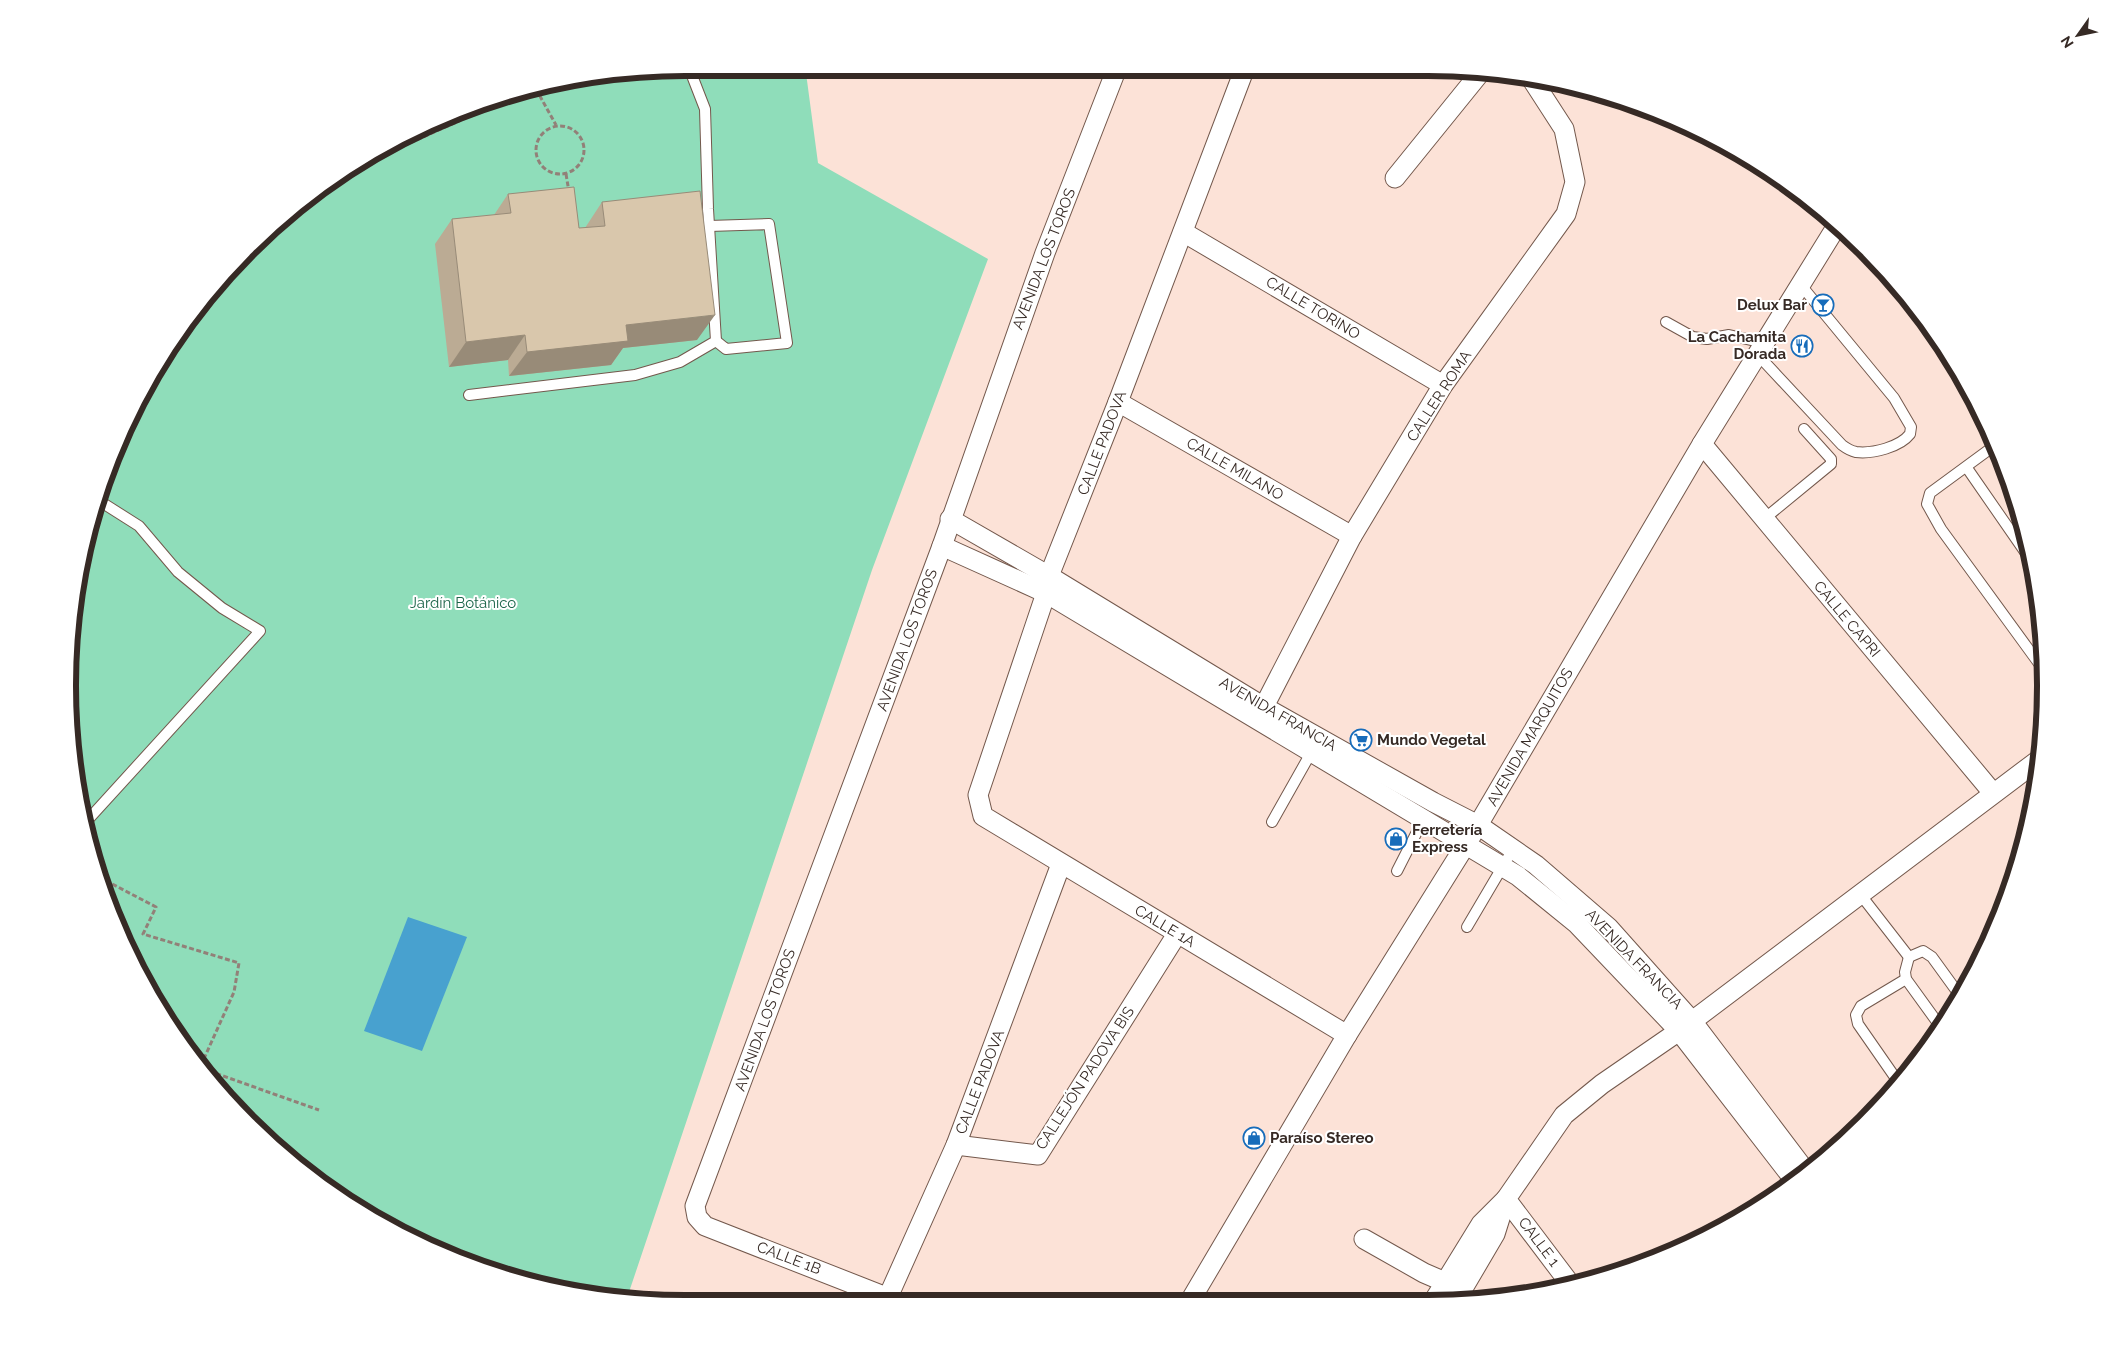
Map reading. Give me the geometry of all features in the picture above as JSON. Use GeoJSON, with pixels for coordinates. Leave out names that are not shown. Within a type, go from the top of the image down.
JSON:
{"type":"FeatureCollection","features":[{"type":"Feature","properties":{"kind":"street","name":"AVENIDA LOS TOROS"},"geometry":{"type":"LineString","coordinates":[[695,1206],[942,546],[1045,252],[1113,76]]}},
{"type":"Feature","properties":{"kind":"street","name":"CALLE PADOVA"},"geometry":{"type":"LineString","coordinates":[[983,816],[978,795],[1048,585],[1242,76]]}},
{"type":"Feature","properties":{"kind":"street"},"geometry":{"type":"LineString","coordinates":[[1395,178],[1475,79]]}},
{"type":"Feature","properties":{"kind":"street","name":"CALLER ROMA"},"geometry":{"type":"LineString","coordinates":[[1261,713],[1352,536],[1443,385],[1566,214],[1575,182],[1564,129],[1536,86]]}},
{"type":"Feature","properties":{"kind":"street","name":"AVENIDA MARQUITOS"},"geometry":{"type":"LineString","coordinates":[[1194,1295],[1348,1035],[1478,825],[1702,444],[1833,231]]}},
{"type":"Feature","properties":{"kind":"street","name":"CALLE TORINO"},"geometry":{"type":"LineString","coordinates":[[1183,232],[1443,385]]}},
{"type":"Feature","properties":{"kind":"street","name":"CALLE MILANO"},"geometry":{"type":"LineString","coordinates":[[1118,402],[1352,536]]}},
{"type":"Feature","properties":{"kind":"street","name":"CALLE CAPRI"},"geometry":{"type":"LineString","coordinates":[[1702,444],[1992,793]]}},
{"type":"Feature","properties":{"kind":"street","name":"AVENIDA FRANCIA"},"geometry":{"type":"LineString","coordinates":[[950,519],[1048,585],[1261,713],[1478,825],[1536,865],[1609,928],[1686,1026],[1801,1166]]}},
{"type":"Feature","properties":{"kind":"street","name":"AVENIDA FRANCIA"},"geometry":{"type":"LineString","coordinates":[[942,546],[1048,585]]}},
{"type":"Feature","properties":{"kind":"street","name":"AVENIDA FRANCIA"},"geometry":{"type":"LineString","coordinates":[[1261,713],[1312,751],[1518,876],[1576,923],[1686,1026],[1790,1174]]}},
{"type":"Feature","properties":{"kind":"street"},"geometry":{"type":"LineString","coordinates":[[1459,1293],[1488,1229],[1506,1199],[1564,1115],[1602,1084],[1686,1026],[2032,764]]}},
{"type":"Feature","properties":{"kind":"street","name":"CALLE 1A"},"geometry":{"type":"LineString","coordinates":[[983,816],[1348,1035]]}},
{"type":"Feature","properties":{"kind":"street","name":"CALLE PADOVA"},"geometry":{"type":"LineString","coordinates":[[892,1295],[956,1145],[1062,864]]}},
{"type":"Feature","properties":{"kind":"street","name":"CALLEJÓN PADOVA BIS"},"geometry":{"type":"LineString","coordinates":[[956,1145],[1038,1155],[1177,934]]}},
{"type":"Feature","properties":{"kind":"street","name":"CALLE 1"},"geometry":{"type":"LineString","coordinates":[[1506,1199],[1566,1278]]}},
{"type":"Feature","properties":{"kind":"street","name":"CALLE 1B"},"geometry":{"type":"LineString","coordinates":[[695,1206],[697,1217],[704,1226],[883,1295]]}},
{"type":"Feature","properties":{"kind":"street"},"geometry":{"type":"LineString","coordinates":[[1437,1295],[1445,1282],[1488,1229]]}},
{"type":"Feature","properties":{"kind":"street"},"geometry":{"type":"LineString","coordinates":[[1364,1239],[1424,1273],[1445,1282]]}},
{"type":"Feature","properties":{"kind":"lane"},"geometry":{"type":"LineString","coordinates":[[692,76],[705,109],[709,226],[716,341],[726,349],[787,343],[769,224],[709,226]]}},
{"type":"Feature","properties":{"kind":"lane"},"geometry":{"type":"LineString","coordinates":[[1666,322],[1693,337],[1707,339],[1729,335],[1761,349],[1842,445],[1852,451],[1869,451],[1898,445],[1910,434],[1911,427],[1894,398],[1800,284]]}},
{"type":"Feature","properties":{"kind":"lane"},"geometry":{"type":"LineString","coordinates":[[468,394],[635,375],[680,362],[716,341]]}},
{"type":"Feature","properties":{"kind":"lane"},"geometry":{"type":"LineString","coordinates":[[1764,519],[1831,464],[1831,459],[1804,429]]}},
{"type":"Feature","properties":{"kind":"lane"},"geometry":{"type":"LineString","coordinates":[[1989,450],[1967,468],[1930,493],[1927,504],[1941,529],[2036,659]]}},
{"type":"Feature","properties":{"kind":"lane"},"geometry":{"type":"LineString","coordinates":[[1967,468],[2020,544]]}},
{"type":"Feature","properties":{"kind":"lane"},"geometry":{"type":"LineString","coordinates":[[91,817],[260,631],[215,602],[178,572],[139,526],[105,504]]}},
{"type":"Feature","properties":{"kind":"lane"},"geometry":{"type":"LineString","coordinates":[[1272,822],[1312,751]]}},
{"type":"Feature","properties":{"kind":"lane"},"geometry":{"type":"LineString","coordinates":[[1397,872],[1424,818]]}},
{"type":"Feature","properties":{"kind":"lane"},"geometry":{"type":"LineString","coordinates":[[1467,927],[1513,849]]}},
{"type":"Feature","properties":{"kind":"lane"},"geometry":{"type":"LineString","coordinates":[[1860,894],[1909,957]]}},
{"type":"Feature","properties":{"kind":"lane"},"geometry":{"type":"LineString","coordinates":[[1936,1021],[1906,979],[1905,972],[1909,957],[1923,950],[1932,957],[1955,989]]}},
{"type":"Feature","properties":{"kind":"lane"},"geometry":{"type":"LineString","coordinates":[[1895,1076],[1858,1024],[1856,1015],[1861,1006],[1906,979]]}},
{"type":"Feature","properties":{"kind":"path"},"geometry":{"type":"LineString","coordinates":[[539,94],[556,125]]}},
{"type":"Feature","properties":{"kind":"path"},"geometry":{"type":"LineString","coordinates":[[406,144],[464,119]]}},
{"type":"Feature","properties":{"kind":"path"},"geometry":{"type":"LineString","coordinates":[[556,125],[564,125],[576,131],[582,137],[585,145],[585,154],[582,162],[574,170],[566,174],[557,174],[544,168],[536,154],[536,145],[539,137],[544,130],[556,125]]}},
{"type":"Feature","properties":{"kind":"path"},"geometry":{"type":"LineString","coordinates":[[566,174],[569,193]]}},
{"type":"Feature","properties":{"kind":"path"},"geometry":{"type":"LineString","coordinates":[[110,883],[156,907],[143,934],[239,964],[234,992],[204,1059]]}},
{"type":"Feature","properties":{"kind":"path"},"geometry":{"type":"LineString","coordinates":[[216,1074],[319,1110]]}},
{"type":"Feature","properties":{"kind":"green space","name":"Jardín Botánico"},"geometry":{"type":"Polygon","coordinates":[[[686,76],[806,76],[818,163],[988,259],[872,570],[629,1292],[606,1290],[567,1283],[528,1274],[490,1262],[416,1232],[381,1213],[347,1192],[284,1144],[227,1087],[179,1024],[139,955],[123,919],[97,843],[88,804],[81,765],[76,686],[81,606],[88,567],[97,528],[123,452],[139,416],[179,347],[227,284],[255,255],[284,227],[347,179],[416,139],[452,123],[528,97],[567,88],[606,81],[646,78],[686,76]]]}},
{"type":"Feature","properties":{"kind":"water"},"geometry":{"type":"Polygon","coordinates":[[[408,917],[467,937],[422,1051],[364,1031],[408,917]]]}},
{"type":"Feature","properties":{"kind":"building"},"geometry":{"type":"Polygon","coordinates":[[[574,187],[579,228],[605,226],[602,202],[700,191],[715,315],[626,325],[628,341],[527,352],[525,335],[466,342],[452,219],[511,213],[508,194],[574,187]]]}},
{"type":"Feature","properties":{"kind":"place","name":"Delux Bar"},"geometry":{"type":"Point","coordinates":[1823,305]}},
{"type":"Feature","properties":{"kind":"place","name":"La Cachamita Dorada"},"geometry":{"type":"Point","coordinates":[1802,346]}},
{"type":"Feature","properties":{"kind":"place","name":"Mundo Vegetal"},"geometry":{"type":"Point","coordinates":[1361,740]}},
{"type":"Feature","properties":{"kind":"place","name":"Ferretería Express"},"geometry":{"type":"Point","coordinates":[1396,839]}},
{"type":"Feature","properties":{"kind":"place","name":"Paraíso Stereo"},"geometry":{"type":"Point","coordinates":[1254,1138]}}]}
